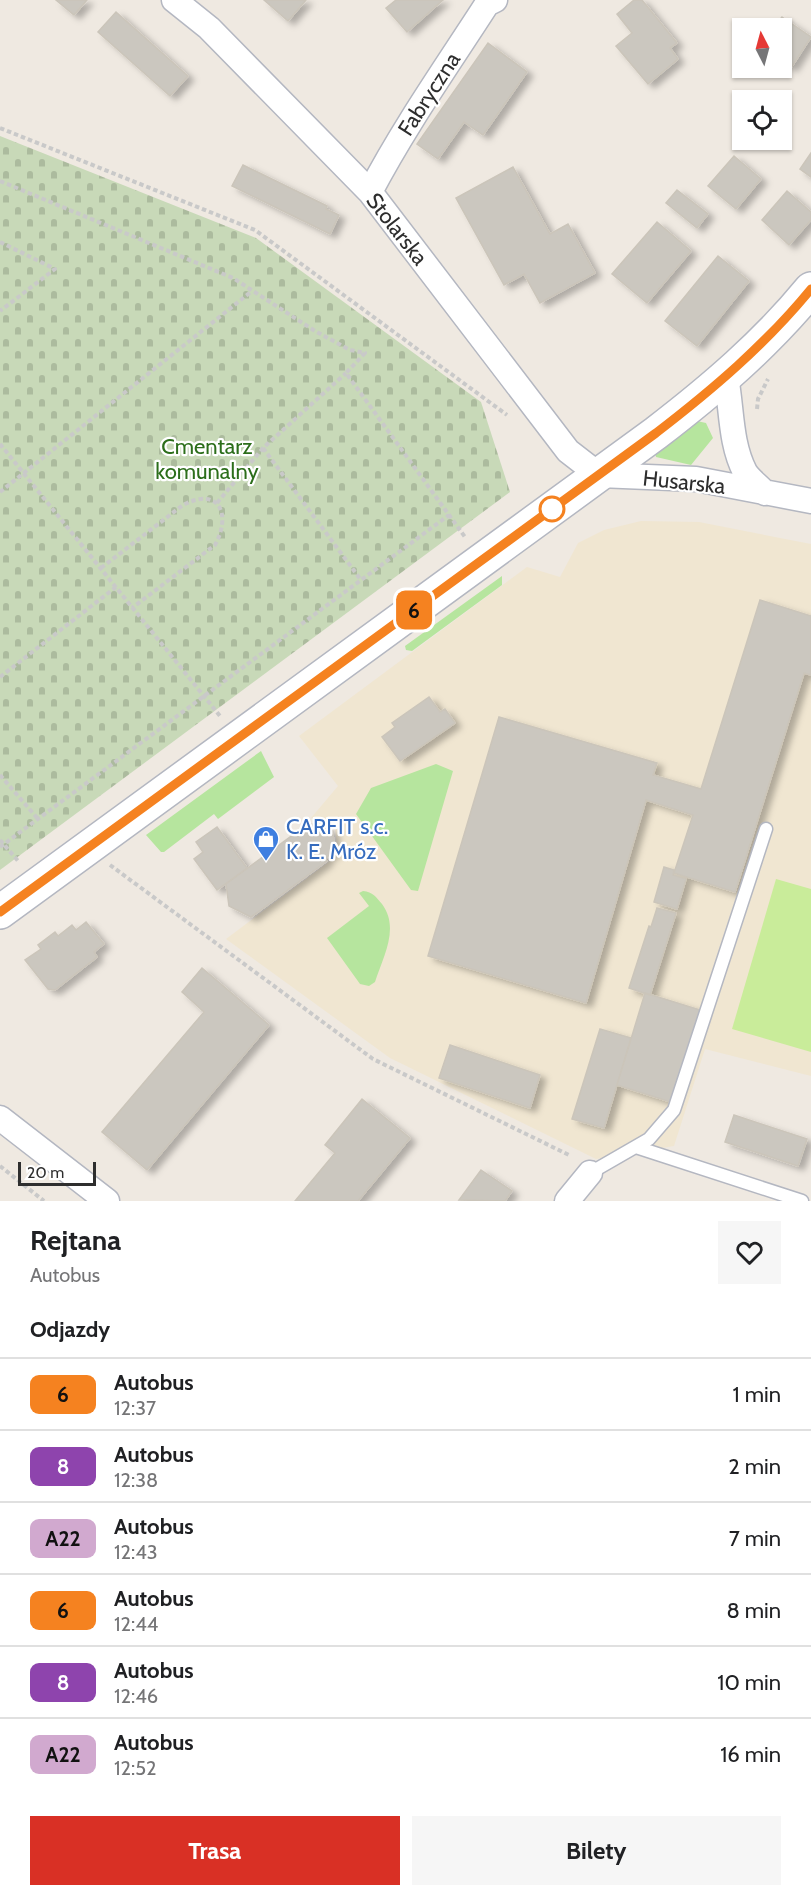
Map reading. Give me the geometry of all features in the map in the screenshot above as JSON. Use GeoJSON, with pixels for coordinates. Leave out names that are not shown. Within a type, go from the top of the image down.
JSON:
{"type":"FeatureCollection","features":[{"type":"Feature","properties":{"kind":"street","name":"Stolarska"},"geometry":{"type":"LineString","coordinates":[[174,0],[209,28],[370,192],[568,451],[599,475]]}},
{"type":"Feature","properties":{"kind":"street","name":"Fabryczna"},"geometry":{"type":"LineString","coordinates":[[370,192],[390,154],[488,1]]}},
{"type":"Feature","properties":{"kind":"street","name":"Husarska"},"geometry":{"type":"LineString","coordinates":[[599,475],[726,377],[790,314],[811,289]]}},
{"type":"Feature","properties":{"kind":"street","name":"Husarska"},"geometry":{"type":"LineString","coordinates":[[726,377],[736,446],[746,473],[765,493]]}},
{"type":"Feature","properties":{"kind":"street","name":"Husarska"},"geometry":{"type":"LineString","coordinates":[[599,475],[696,479],[765,493]]}},
{"type":"Feature","properties":{"kind":"street"},"geometry":{"type":"LineString","coordinates":[[0,912],[599,475]]}},
{"type":"Feature","properties":{"kind":"street"},"geometry":{"type":"LineString","coordinates":[[765,493],[811,501]]}},
{"type":"Feature","properties":{"kind":"street"},"geometry":{"type":"LineString","coordinates":[[0,1118],[107,1201]]}},
{"type":"Feature","properties":{"kind":"street"},"geometry":{"type":"LineString","coordinates":[[567,1201],[583,1166]]}},
{"type":"Feature","properties":{"kind":"lane"},"geometry":{"type":"LineString","coordinates":[[583,1166],[636,1147],[649,1139],[674,1110],[766,829]]}},
{"type":"Feature","properties":{"kind":"lane"},"geometry":{"type":"LineString","coordinates":[[636,1147],[802,1201]]}},
{"type":"Feature","properties":{"kind":"path"},"geometry":{"type":"LineString","coordinates":[[0,128],[255,230],[511,417]]}},
{"type":"Feature","properties":{"kind":"path"},"geometry":{"type":"LineString","coordinates":[[0,181],[233,278],[315,331],[350,350],[364,353],[263,448],[217,503]]}},
{"type":"Feature","properties":{"kind":"path"},"geometry":{"type":"LineString","coordinates":[[0,242],[55,269],[0,311]]}},
{"type":"Feature","properties":{"kind":"path"},"geometry":{"type":"LineString","coordinates":[[0,492],[252,291]]}},
{"type":"Feature","properties":{"kind":"path"},"geometry":{"type":"LineString","coordinates":[[345,373],[460,530]]}},
{"type":"Feature","properties":{"kind":"path"},"geometry":{"type":"LineString","coordinates":[[0,444],[216,711]]}},
{"type":"Feature","properties":{"kind":"path"},"geometry":{"type":"LineString","coordinates":[[263,448],[361,580]]}},
{"type":"Feature","properties":{"kind":"path"},"geometry":{"type":"LineString","coordinates":[[101,568],[192,500],[204,498],[217,503],[223,510],[224,521],[215,545],[132,608]]}},
{"type":"Feature","properties":{"kind":"path"},"geometry":{"type":"LineString","coordinates":[[2,845],[449,515]]}},
{"type":"Feature","properties":{"kind":"path"},"geometry":{"type":"LineString","coordinates":[[0,677],[116,587]]}},
{"type":"Feature","properties":{"kind":"path"},"geometry":{"type":"LineString","coordinates":[[0,775],[38,819]]}},
{"type":"Feature","properties":{"kind":"path"},"geometry":{"type":"LineString","coordinates":[[0,840],[2,845],[16,858]]}},
{"type":"Feature","properties":{"kind":"path"},"geometry":{"type":"LineString","coordinates":[[108,863],[373,1059],[583,1166]]}},
{"type":"Feature","properties":{"kind":"path"},"geometry":{"type":"LineString","coordinates":[[0,1166],[44,1201]]}},
{"type":"Feature","properties":{"kind":"shaded area"},"geometry":{"type":"Polygon","coordinates":[[[641,521],[699,522],[811,544],[811,1076],[705,1049],[674,1146],[596,1159],[390,1058],[226,939],[338,855],[335,829],[311,818],[338,786],[299,736],[527,567],[560,577],[578,543],[604,530],[641,521]]]}},
{"type":"Feature","properties":{"kind":"green space","name":"Cmentarz komunalny"},"geometry":{"type":"Polygon","coordinates":[[[0,136],[256,238],[481,402],[510,492],[0,870],[0,136]]]}},
{"type":"Feature","properties":{"kind":"green space"},"geometry":{"type":"Polygon","coordinates":[[[697,421],[706,423],[713,438],[691,465],[656,457],[655,452],[697,421]]]}},
{"type":"Feature","properties":{"kind":"green space"},"geometry":{"type":"Polygon","coordinates":[[[502,576],[502,585],[412,651],[406,650],[405,646],[502,576]]]}},
{"type":"Feature","properties":{"kind":"green space"},"geometry":{"type":"Polygon","coordinates":[[[261,751],[274,777],[218,819],[214,814],[164,852],[161,852],[146,835],[261,751]]]}},
{"type":"Feature","properties":{"kind":"green space"},"geometry":{"type":"Polygon","coordinates":[[[436,764],[453,771],[418,891],[411,890],[356,814],[371,788],[436,764]]]}},
{"type":"Feature","properties":{"kind":"green space"},"geometry":{"type":"Polygon","coordinates":[[[776,879],[811,889],[811,1052],[732,1029],[776,879]]]}},
{"type":"Feature","properties":{"kind":"green space"},"geometry":{"type":"Polygon","coordinates":[[[363,891],[372,894],[382,904],[390,923],[385,953],[375,982],[369,986],[360,984],[327,938],[369,906],[359,893],[363,891]]]}},
{"type":"Feature","properties":{"kind":"building"},"geometry":{"type":"Polygon","coordinates":[[[56,0],[87,0],[74,15],[56,0]]]}},
{"type":"Feature","properties":{"kind":"building"},"geometry":{"type":"Polygon","coordinates":[[[264,0],[306,0],[288,21],[264,0]]]}},
{"type":"Feature","properties":{"kind":"building"},"geometry":{"type":"Polygon","coordinates":[[[396,0],[443,0],[407,32],[386,8],[396,0]]]}},
{"type":"Feature","properties":{"kind":"building"},"geometry":{"type":"Polygon","coordinates":[[[634,0],[642,0],[677,43],[670,48],[678,59],[648,84],[616,46],[632,33],[617,14],[634,0]]]}},
{"type":"Feature","properties":{"kind":"building"},"geometry":{"type":"Polygon","coordinates":[[[116,12],[188,76],[170,96],[98,32],[116,12]]]}},
{"type":"Feature","properties":{"kind":"building"},"geometry":{"type":"Polygon","coordinates":[[[792,24],[811,37],[792,66],[792,24]]]}},
{"type":"Feature","properties":{"kind":"building"},"geometry":{"type":"Polygon","coordinates":[[[488,43],[527,72],[483,135],[464,122],[438,159],[417,144],[488,43]]]}},
{"type":"Feature","properties":{"kind":"building"},"geometry":{"type":"Polygon","coordinates":[[[811,153],[811,177],[800,169],[811,153]]]}},
{"type":"Feature","properties":{"kind":"building"},"geometry":{"type":"Polygon","coordinates":[[[734,156],[761,179],[736,209],[708,186],[734,156]]]}},
{"type":"Feature","properties":{"kind":"building"},"geometry":{"type":"Polygon","coordinates":[[[243,165],[327,206],[326,209],[339,215],[330,234],[232,186],[243,165]]]}},
{"type":"Feature","properties":{"kind":"building"},"geometry":{"type":"Polygon","coordinates":[[[513,167],[550,234],[568,224],[595,273],[540,303],[524,274],[504,285],[456,198],[513,167]]]}},
{"type":"Feature","properties":{"kind":"building"},"geometry":{"type":"Polygon","coordinates":[[[677,190],[708,214],[697,228],[666,203],[677,190]]]}},
{"type":"Feature","properties":{"kind":"building"},"geometry":{"type":"Polygon","coordinates":[[[787,191],[811,212],[811,220],[789,245],[762,220],[787,191]]]}},
{"type":"Feature","properties":{"kind":"building"},"geometry":{"type":"Polygon","coordinates":[[[657,222],[691,251],[647,303],[612,274],[657,222]]]}},
{"type":"Feature","properties":{"kind":"building"},"geometry":{"type":"Polygon","coordinates":[[[718,256],[749,281],[697,346],[665,321],[718,256]]]}},
{"type":"Feature","properties":{"kind":"building"},"geometry":{"type":"Polygon","coordinates":[[[760,600],[811,616],[811,675],[804,673],[735,892],[674,873],[693,815],[646,800],[586,1003],[428,956],[499,717],[657,763],[653,775],[701,789],[760,600]]]}},
{"type":"Feature","properties":{"kind":"building"},"geometry":{"type":"Polygon","coordinates":[[[429,697],[440,712],[445,709],[455,723],[400,761],[382,737],[395,727],[392,723],[429,697]]]}},
{"type":"Feature","properties":{"kind":"building"},"geometry":{"type":"Polygon","coordinates":[[[309,823],[333,831],[334,852],[325,859],[327,861],[251,917],[229,906],[226,884],[309,823]]]}},
{"type":"Feature","properties":{"kind":"building"},"geometry":{"type":"Polygon","coordinates":[[[217,827],[247,868],[217,890],[194,859],[203,852],[196,842],[217,827]]]}},
{"type":"Feature","properties":{"kind":"building"},"geometry":{"type":"Polygon","coordinates":[[[664,867],[674,870],[673,875],[686,879],[677,909],[654,902],[664,867]]]}},
{"type":"Feature","properties":{"kind":"building"},"geometry":{"type":"Polygon","coordinates":[[[657,908],[676,913],[650,995],[629,988],[657,908]]]}},
{"type":"Feature","properties":{"kind":"building"},"geometry":{"type":"Polygon","coordinates":[[[86,922],[104,944],[94,952],[97,957],[55,990],[48,989],[25,960],[41,949],[38,945],[55,932],[58,936],[72,925],[76,930],[86,922]]]}},
{"type":"Feature","properties":{"kind":"building"},"geometry":{"type":"Polygon","coordinates":[[[202,968],[269,1025],[147,1170],[102,1132],[204,1012],[182,992],[202,968]]]}},
{"type":"Feature","properties":{"kind":"building"},"geometry":{"type":"Polygon","coordinates":[[[645,993],[700,1010],[671,1102],[617,1085],[645,993]]]}},
{"type":"Feature","properties":{"kind":"building"},"geometry":{"type":"Polygon","coordinates":[[[600,1029],[631,1038],[604,1128],[572,1119],[600,1029]]]}},
{"type":"Feature","properties":{"kind":"building"},"geometry":{"type":"Polygon","coordinates":[[[450,1045],[540,1075],[530,1108],[439,1078],[450,1045]]]}},
{"type":"Feature","properties":{"kind":"building"},"geometry":{"type":"Polygon","coordinates":[[[362,1099],[410,1138],[358,1201],[295,1201],[335,1153],[325,1145],[362,1099]]]}},
{"type":"Feature","properties":{"kind":"building"},"geometry":{"type":"Polygon","coordinates":[[[734,1115],[807,1139],[798,1166],[725,1142],[734,1115]]]}},
{"type":"Feature","properties":{"kind":"building"},"geometry":{"type":"Polygon","coordinates":[[[481,1170],[512,1191],[505,1201],[459,1200],[481,1170]]]}},
{"type":"Feature","properties":{"kind":"bus line","name":"6"},"geometry":{"type":"LineString","coordinates":[[0,912],[656,433],[726,377],[790,314],[811,289]]}},
{"type":"Feature","properties":{"kind":"place","name":"CARFIT s.c. K. E. Mróz"},"geometry":{"type":"Point","coordinates":[266,862]}}]}
